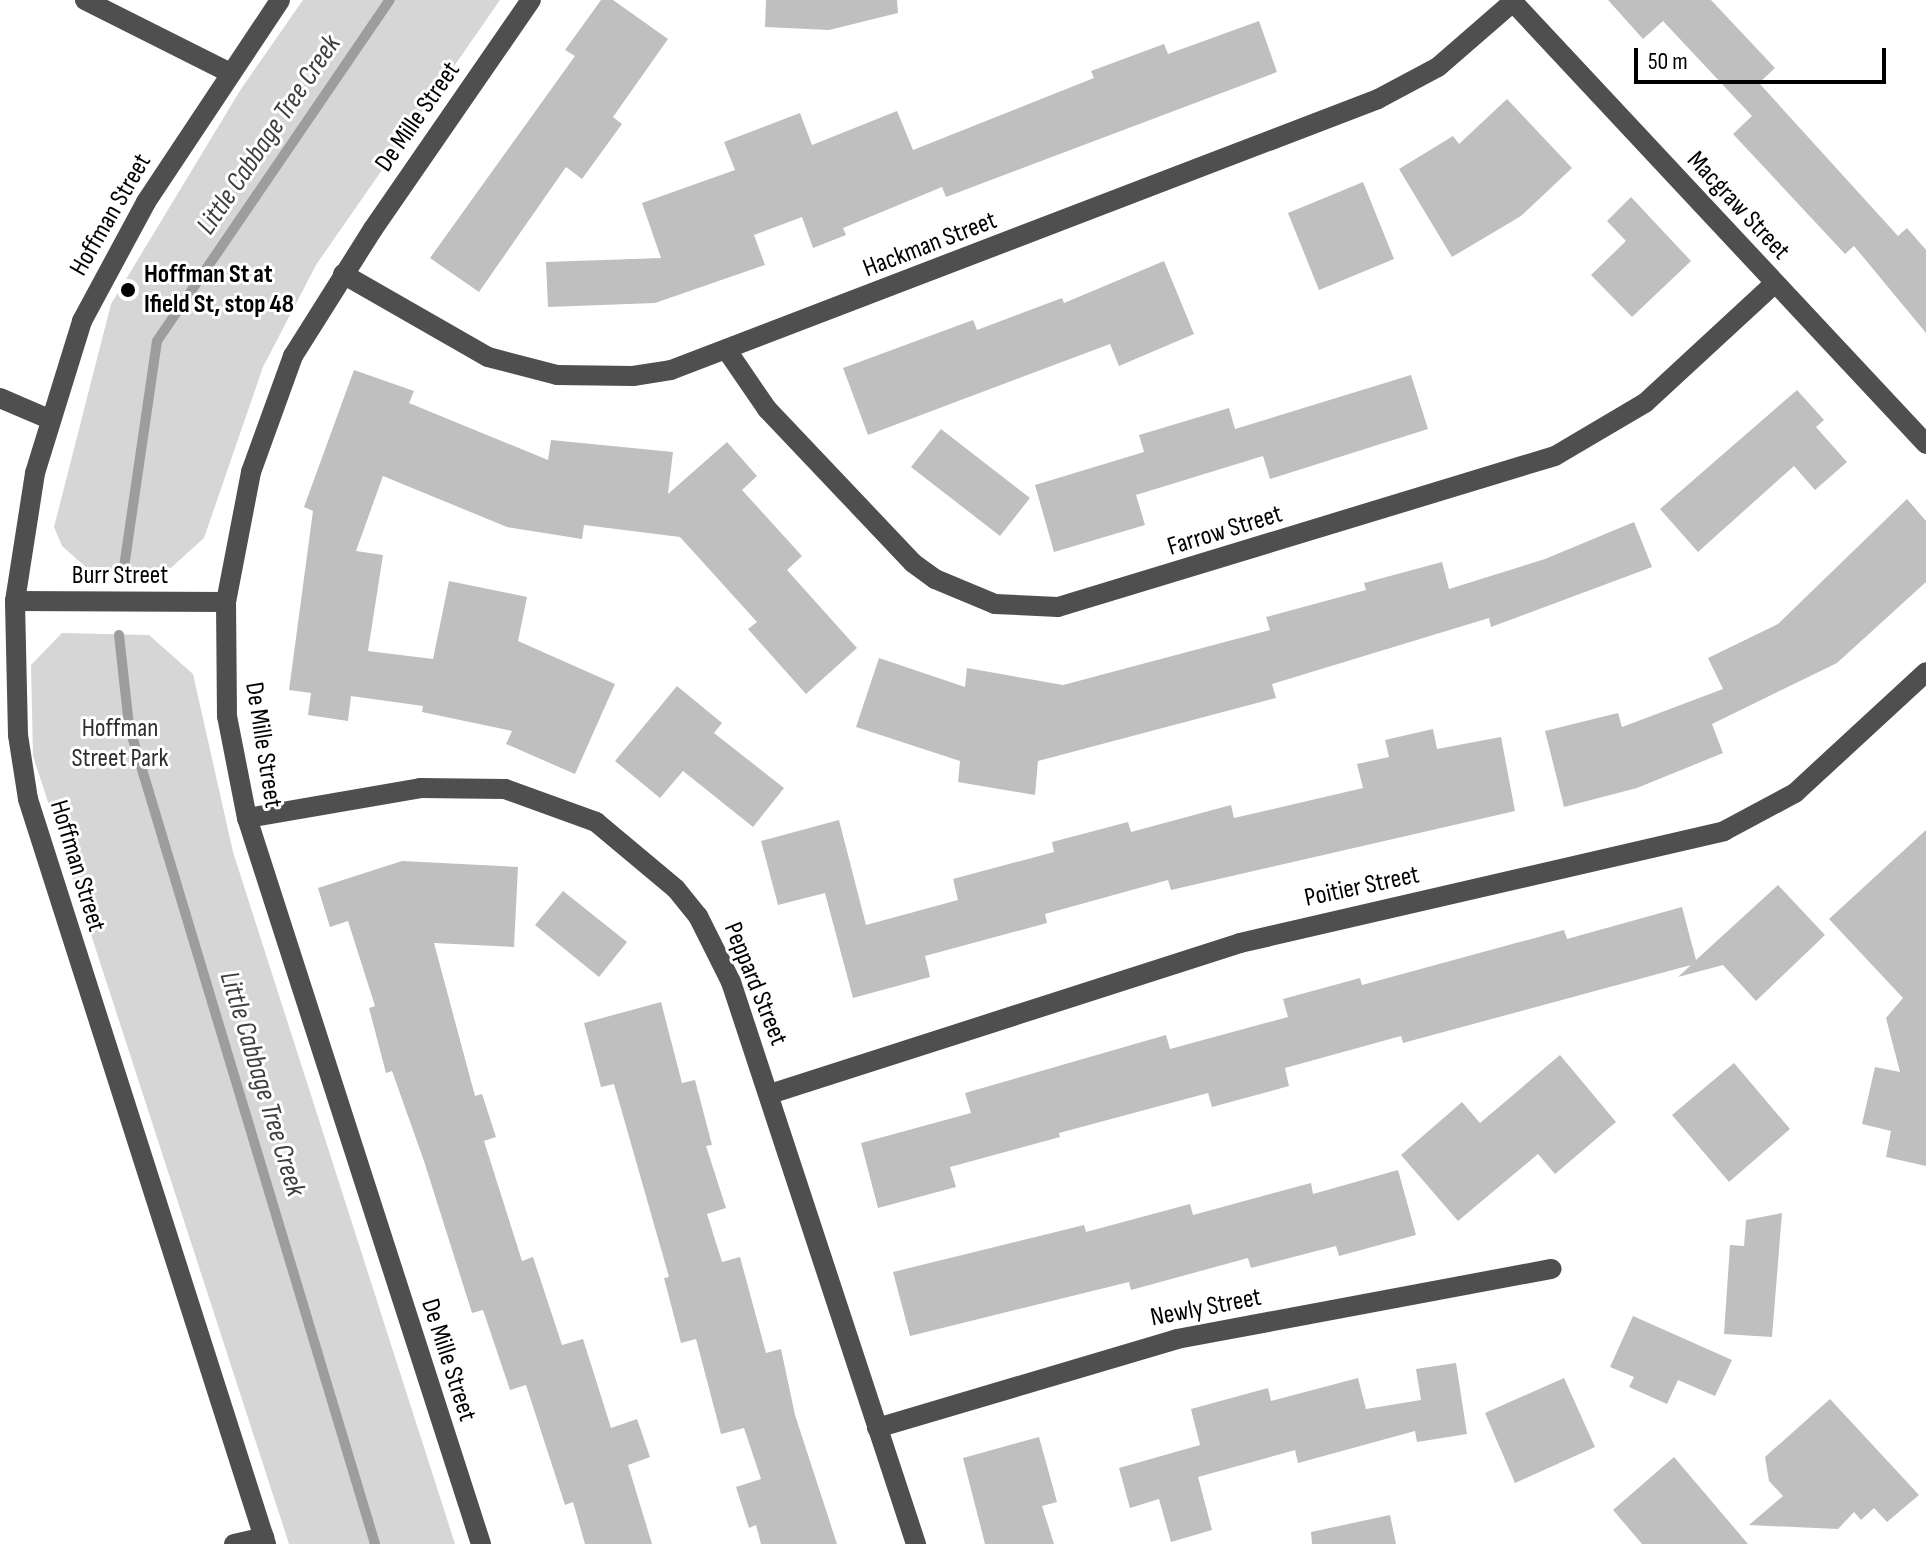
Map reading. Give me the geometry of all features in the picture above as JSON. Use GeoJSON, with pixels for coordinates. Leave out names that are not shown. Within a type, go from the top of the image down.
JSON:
{"type":"FeatureCollection","features":[{"type":"Feature","properties":{"kind":"street"},"geometry":{"type":"LineString","coordinates":[[85,0],[230,73]]}},
{"type":"Feature","properties":{"kind":"street","name":"Hoffman Street"},"geometry":{"type":"LineString","coordinates":[[265,1541],[28,799],[18,735],[15,601],[23,535],[49,419],[103,275],[230,73],[280,0]]}},
{"type":"Feature","properties":{"kind":"street","name":"De Mille Street"},"geometry":{"type":"LineString","coordinates":[[481,1544],[247,818],[227,716],[226,602],[235,539],[269,412],[293,356],[343,274],[531,0]]}},
{"type":"Feature","properties":{"kind":"street","name":"Hackman Street"},"geometry":{"type":"LineString","coordinates":[[343,274],[451,340],[488,357],[557,375],[633,376],[728,352],[1378,99],[1438,67],[1514,1]]}},
{"type":"Feature","properties":{"kind":"street","name":"Macgraw Street"},"geometry":{"type":"LineString","coordinates":[[1514,1],[1926,444]]}},
{"type":"Feature","properties":{"kind":"street","name":"Farrow Street"},"geometry":{"type":"LineString","coordinates":[[728,352],[767,409],[913,563],[935,579],[995,604],[1058,607],[1555,456],[1645,403],[1775,283]]}},
{"type":"Feature","properties":{"kind":"street"},"geometry":{"type":"LineString","coordinates":[[0,398],[49,419]]}},
{"type":"Feature","properties":{"kind":"street","name":"Burr Street"},"geometry":{"type":"LineString","coordinates":[[15,601],[226,602]]}},
{"type":"Feature","properties":{"kind":"street","name":"Poitier Street"},"geometry":{"type":"LineString","coordinates":[[770,1094],[1240,943],[1724,831],[1795,793],[1926,672]]}},
{"type":"Feature","properties":{"kind":"street","name":"Peppard Street"},"geometry":{"type":"LineString","coordinates":[[247,818],[420,788],[470,786],[536,797],[596,822],[666,879],[698,916],[731,982],[916,1544]]}},
{"type":"Feature","properties":{"kind":"street","name":"Newly Street"},"geometry":{"type":"LineString","coordinates":[[877,1428],[1148,1346],[1552,1269]]}},
{"type":"Feature","properties":{"kind":"street"},"geometry":{"type":"LineString","coordinates":[[234,1544],[265,1541]]}},
{"type":"Feature","properties":{"kind":"green space"},"geometry":{"type":"Polygon","coordinates":[[[303,0],[500,0],[316,265],[263,367],[204,538],[163,575],[89,570],[62,546],[54,527],[111,304],[241,89],[303,0]]]}},
{"type":"Feature","properties":{"kind":"green space","name":"Hoffman Street Park"},"geometry":{"type":"Polygon","coordinates":[[[62,633],[149,635],[193,674],[233,852],[455,1544],[289,1544],[33,756],[31,665],[62,633]]]}},
{"type":"Feature","properties":{"kind":"building"},"geometry":{"type":"Polygon","coordinates":[[[601,0],[613,0],[668,39],[613,117],[622,124],[582,179],[566,167],[479,292],[430,258],[575,56],[565,50],[601,0]]]}},
{"type":"Feature","properties":{"kind":"building"},"geometry":{"type":"Polygon","coordinates":[[[766,0],[897,0],[898,13],[829,30],[765,27],[766,0]]]}},
{"type":"Feature","properties":{"kind":"building"},"geometry":{"type":"Polygon","coordinates":[[[1608,0],[1711,0],[1775,68],[1759,83],[1898,236],[1907,228],[1926,250],[1926,333],[1854,246],[1845,254],[1733,134],[1752,116],[1663,21],[1643,39],[1608,0]]]}},
{"type":"Feature","properties":{"kind":"building"},"geometry":{"type":"Polygon","coordinates":[[[1259,21],[1277,72],[946,197],[942,187],[843,228],[846,235],[813,248],[802,217],[754,235],[765,265],[655,303],[548,307],[546,262],[661,258],[642,203],[735,170],[724,142],[800,113],[812,145],[897,111],[913,150],[1094,78],[1091,71],[1164,44],[1168,54],[1259,21]]]}},
{"type":"Feature","properties":{"kind":"building"},"geometry":{"type":"Polygon","coordinates":[[[1507,99],[1572,168],[1521,216],[1452,257],[1399,169],[1453,136],[1459,144],[1507,99]]]}},
{"type":"Feature","properties":{"kind":"building"},"geometry":{"type":"Polygon","coordinates":[[[1363,182],[1394,259],[1319,290],[1288,213],[1363,182]]]}},
{"type":"Feature","properties":{"kind":"building"},"geometry":{"type":"Polygon","coordinates":[[[1631,197],[1691,261],[1632,317],[1591,275],[1626,241],[1607,221],[1631,197]]]}},
{"type":"Feature","properties":{"kind":"building"},"geometry":{"type":"Polygon","coordinates":[[[1164,261],[1194,334],[1119,366],[1110,344],[868,435],[843,368],[973,320],[977,330],[1062,298],[1064,303],[1164,261]]]}},
{"type":"Feature","properties":{"kind":"building"},"geometry":{"type":"Polygon","coordinates":[[[354,370],[414,391],[409,403],[548,460],[551,440],[673,452],[668,494],[727,442],[757,476],[742,490],[802,556],[787,570],[857,648],[806,694],[748,629],[757,622],[680,537],[584,525],[582,539],[507,527],[383,476],[356,551],[383,555],[368,651],[433,659],[449,581],[527,597],[518,641],[615,684],[575,774],[506,744],[512,731],[422,712],[423,706],[351,696],[348,721],[308,715],[311,693],[289,690],[313,511],[304,507],[354,370]]]}},
{"type":"Feature","properties":{"kind":"building"},"geometry":{"type":"Polygon","coordinates":[[[1411,375],[1428,429],[1270,479],[1263,456],[1136,495],[1145,525],[1054,552],[1035,485],[1144,452],[1139,435],[1229,408],[1235,429],[1411,375]]]}},
{"type":"Feature","properties":{"kind":"building"},"geometry":{"type":"Polygon","coordinates":[[[1797,390],[1824,420],[1816,427],[1847,462],[1815,490],[1794,466],[1698,552],[1660,509],[1797,390]]]}},
{"type":"Feature","properties":{"kind":"building"},"geometry":{"type":"Polygon","coordinates":[[[941,429],[1030,498],[1000,536],[911,467],[941,429]]]}},
{"type":"Feature","properties":{"kind":"building"},"geometry":{"type":"Polygon","coordinates":[[[1907,499],[1926,521],[1926,582],[1837,663],[1712,724],[1723,753],[1637,788],[1564,807],[1545,731],[1618,713],[1622,727],[1723,689],[1708,658],[1778,624],[1907,499]]]}},
{"type":"Feature","properties":{"kind":"building"},"geometry":{"type":"Polygon","coordinates":[[[1634,522],[1652,567],[1491,627],[1489,618],[1272,684],[1276,698],[1038,761],[1035,795],[958,782],[960,761],[856,727],[879,658],[965,687],[967,668],[1063,685],[1270,630],[1266,617],[1366,590],[1364,583],[1442,562],[1449,589],[1545,559],[1634,522]]]}},
{"type":"Feature","properties":{"kind":"building"},"geometry":{"type":"Polygon","coordinates":[[[677,686],[722,723],[714,733],[784,788],[753,827],[683,771],[660,798],[615,761],[677,686]]]}},
{"type":"Feature","properties":{"kind":"building"},"geometry":{"type":"Polygon","coordinates":[[[1433,729],[1437,749],[1501,737],[1515,811],[1171,890],[1168,880],[1045,914],[1047,923],[925,956],[930,977],[853,998],[825,893],[778,905],[761,841],[839,820],[866,925],[958,900],[953,879],[1054,852],[1052,842],[1128,822],[1131,832],[1231,805],[1234,818],[1363,788],[1357,764],[1389,757],[1385,740],[1433,729]]]}},
{"type":"Feature","properties":{"kind":"building"},"geometry":{"type":"Polygon","coordinates":[[[1926,830],[1926,1166],[1886,1157],[1891,1131],[1862,1124],[1875,1067],[1900,1072],[1886,1018],[1903,998],[1829,919],[1926,830]]]}},
{"type":"Feature","properties":{"kind":"building"},"geometry":{"type":"Polygon","coordinates":[[[402,861],[518,867],[514,947],[434,943],[475,1096],[482,1094],[496,1137],[484,1141],[522,1261],[533,1257],[562,1345],[583,1339],[611,1428],[637,1419],[650,1457],[628,1465],[652,1544],[585,1544],[573,1502],[565,1505],[526,1385],[510,1390],[483,1310],[472,1313],[392,1071],[386,1073],[369,1008],[375,1006],[348,921],[330,927],[318,888],[402,861]]]}},
{"type":"Feature","properties":{"kind":"building"},"geometry":{"type":"Polygon","coordinates":[[[1778,885],[1825,935],[1756,1001],[1723,965],[1678,977],[1691,965],[1403,1043],[1401,1036],[1285,1068],[1289,1086],[1212,1107],[1208,1093],[1059,1133],[1060,1137],[950,1167],[956,1187],[878,1208],[861,1143],[971,1113],[965,1093],[1166,1035],[1170,1049],[1288,1017],[1283,999],[1360,978],[1362,985],[1564,930],[1567,939],[1682,907],[1696,960],[1778,885]]]}},
{"type":"Feature","properties":{"kind":"building"},"geometry":{"type":"Polygon","coordinates":[[[563,891],[627,942],[599,977],[535,925],[563,891]]]}},
{"type":"Feature","properties":{"kind":"building"},"geometry":{"type":"Polygon","coordinates":[[[661,1002],[682,1083],[695,1080],[712,1145],[706,1146],[726,1208],[707,1214],[722,1262],[740,1257],[766,1353],[781,1349],[795,1415],[837,1544],[761,1544],[756,1525],[749,1528],[736,1487],[761,1479],[744,1428],[721,1434],[696,1339],[681,1343],[664,1278],[669,1277],[614,1084],[601,1087],[584,1023],[661,1002]]]}},
{"type":"Feature","properties":{"kind":"building"},"geometry":{"type":"Polygon","coordinates":[[[1560,1055],[1616,1122],[1555,1174],[1538,1154],[1458,1221],[1401,1155],[1462,1102],[1480,1123],[1560,1055]]]}},
{"type":"Feature","properties":{"kind":"building"},"geometry":{"type":"Polygon","coordinates":[[[1734,1063],[1790,1129],[1729,1182],[1672,1115],[1734,1063]]]}},
{"type":"Feature","properties":{"kind":"building"},"geometry":{"type":"Polygon","coordinates":[[[1398,1170],[1416,1235],[1339,1256],[1336,1246],[1251,1268],[1248,1258],[1131,1290],[1129,1282],[910,1336],[893,1272],[1084,1225],[1086,1232],[1190,1204],[1193,1215],[1311,1183],[1313,1194],[1398,1170]]]}},
{"type":"Feature","properties":{"kind":"building"},"geometry":{"type":"Polygon","coordinates":[[[1782,1213],[1772,1337],[1724,1334],[1730,1245],[1744,1246],[1746,1220],[1782,1213]]]}},
{"type":"Feature","properties":{"kind":"building"},"geometry":{"type":"Polygon","coordinates":[[[1633,1316],[1732,1360],[1715,1396],[1678,1380],[1667,1404],[1629,1387],[1634,1377],[1610,1367],[1633,1316]]]}},
{"type":"Feature","properties":{"kind":"building"},"geometry":{"type":"Polygon","coordinates":[[[1456,1363],[1467,1434],[1417,1442],[1415,1431],[1298,1463],[1295,1450],[1198,1477],[1212,1530],[1171,1542],[1159,1499],[1130,1508],[1119,1468],[1200,1445],[1191,1409],[1268,1388],[1271,1401],[1358,1378],[1366,1409],[1421,1400],[1416,1369],[1456,1363]]]}},
{"type":"Feature","properties":{"kind":"building"},"geometry":{"type":"Polygon","coordinates":[[[1564,1378],[1595,1447],[1515,1483],[1485,1413],[1564,1378]]]}},
{"type":"Feature","properties":{"kind":"building"},"geometry":{"type":"Polygon","coordinates":[[[1830,1399],[1919,1495],[1887,1522],[1874,1508],[1861,1520],[1854,1512],[1838,1529],[1749,1525],[1783,1496],[1769,1481],[1765,1457],[1830,1399]]]}},
{"type":"Feature","properties":{"kind":"building"},"geometry":{"type":"Polygon","coordinates":[[[1039,1437],[1057,1502],[1042,1506],[1054,1544],[985,1544],[963,1458],[1039,1437]]]}},
{"type":"Feature","properties":{"kind":"building"},"geometry":{"type":"Polygon","coordinates":[[[1674,1457],[1748,1544],[1642,1544],[1613,1510],[1674,1457]]]}},
{"type":"Feature","properties":{"kind":"building"},"geometry":{"type":"Polygon","coordinates":[[[1390,1515],[1396,1544],[1312,1544],[1311,1532],[1390,1515]]]}},
{"type":"Feature","properties":{"kind":"waterway","name":"Little Cabbage Tree Creek"},"geometry":{"type":"LineString","coordinates":[[123,574],[157,341],[390,0]]}},
{"type":"Feature","properties":{"kind":"waterway","name":"Little Cabbage Tree Creek"},"geometry":{"type":"LineString","coordinates":[[119,635],[129,726],[375,1544]]}},
{"type":"Feature","properties":{"kind":"place","name":"Hoffman St at Ifield St, stop 48"},"geometry":{"type":"Point","coordinates":[128,290]}}]}
